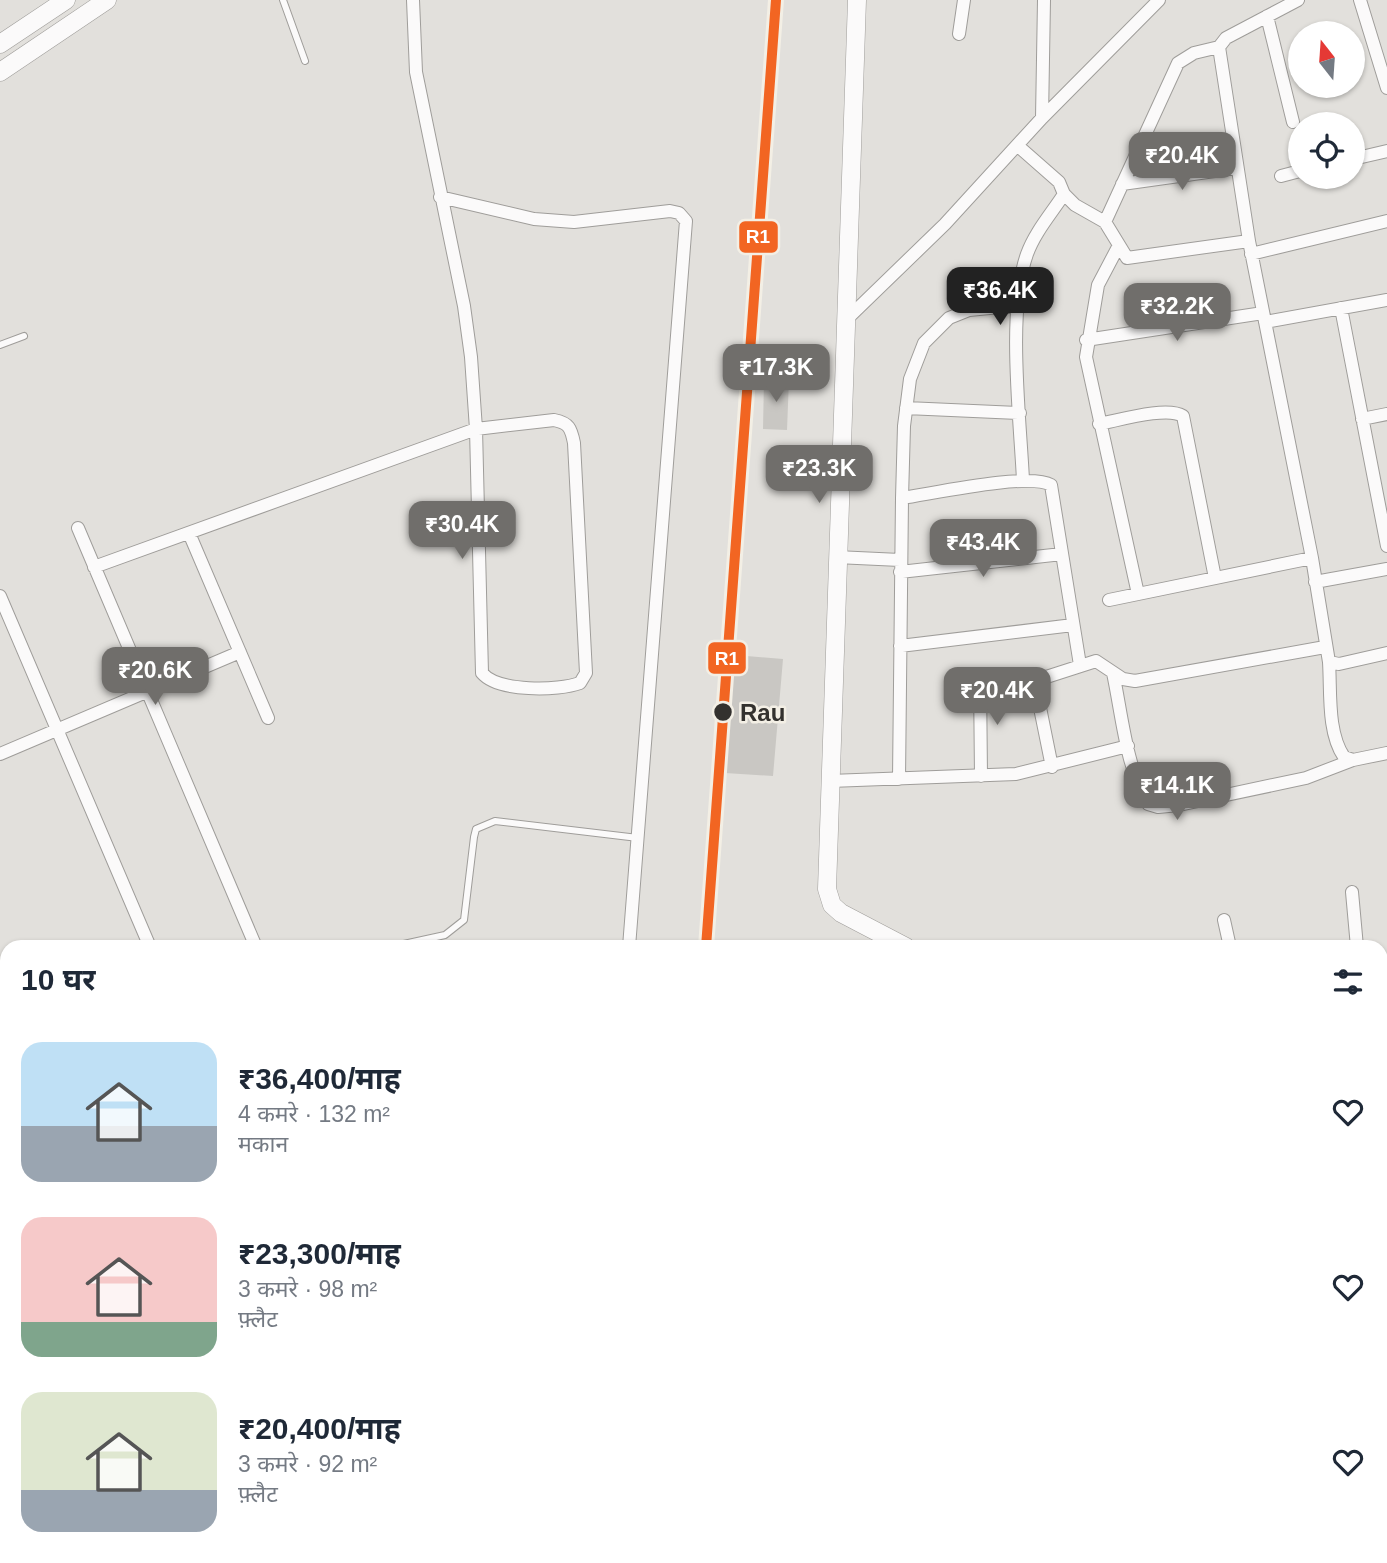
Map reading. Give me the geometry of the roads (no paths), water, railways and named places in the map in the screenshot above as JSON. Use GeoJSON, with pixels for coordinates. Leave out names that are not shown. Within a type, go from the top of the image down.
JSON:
{"type":"FeatureCollection","features":[{"type":"Feature","properties":{"kind":"street"},"geometry":{"type":"LineString","coordinates":[[0,44],[67,0],[79,19]]}},
{"type":"Feature","properties":{"kind":"street"},"geometry":{"type":"LineString","coordinates":[[0,72],[107,0]]}},
{"type":"Feature","properties":{"kind":"street"},"geometry":{"type":"LineString","coordinates":[[94,567],[477,429],[554,420],[566,422],[571,429],[586,673],[580,683],[558,688],[500,686],[489,681],[482,673],[477,429],[464,306],[416,72],[413,0]]}},
{"type":"Feature","properties":{"kind":"street"},"geometry":{"type":"LineString","coordinates":[[857,0],[848,318],[836,557],[828,898],[841,913],[893,940]]}},
{"type":"Feature","properties":{"kind":"street"},"geometry":{"type":"LineString","coordinates":[[959,34],[964,0]]}},
{"type":"Feature","properties":{"kind":"street"},"geometry":{"type":"LineString","coordinates":[[1042,118],[1044,0]]}},
{"type":"Feature","properties":{"kind":"street"},"geometry":{"type":"LineString","coordinates":[[848,318],[945,224],[1042,118],[1158,0]]}},
{"type":"Feature","properties":{"kind":"street"},"geometry":{"type":"LineString","coordinates":[[1105,222],[1178,63],[1194,53],[1219,47],[1226,38],[1298,0]]}},
{"type":"Feature","properties":{"kind":"street"},"geometry":{"type":"LineString","coordinates":[[1360,0],[1387,88]]}},
{"type":"Feature","properties":{"kind":"street"},"geometry":{"type":"LineString","coordinates":[[1267,16],[1291,112]]}},
{"type":"Feature","properties":{"kind":"street"},"geometry":{"type":"LineString","coordinates":[[1219,47],[1250,248],[1312,558],[1329,662],[1332,719],[1338,748],[1344,757],[1353,760]]}},
{"type":"Feature","properties":{"kind":"street"},"geometry":{"type":"LineString","coordinates":[[1018,146],[1059,182],[1064,194],[1105,222],[1127,258],[1250,248],[1387,221]]}},
{"type":"Feature","properties":{"kind":"street"},"geometry":{"type":"LineString","coordinates":[[1365,156],[1387,151]]}},
{"type":"Feature","properties":{"kind":"street"},"geometry":{"type":"LineString","coordinates":[[1122,184],[1236,168]]}},
{"type":"Feature","properties":{"kind":"street"},"geometry":{"type":"LineString","coordinates":[[1281,176],[1288,174]]}},
{"type":"Feature","properties":{"kind":"street"},"geometry":{"type":"LineString","coordinates":[[1023,480],[1016,325],[1028,250],[1064,194]]}},
{"type":"Feature","properties":{"kind":"street"},"geometry":{"type":"LineString","coordinates":[[440,197],[534,219],[574,222],[670,211],[679,213],[686,221],[630,940]]}},
{"type":"Feature","properties":{"kind":"street"},"geometry":{"type":"LineString","coordinates":[[1118,247],[1098,285],[1086,340],[1086,357],[1138,594]]}},
{"type":"Feature","properties":{"kind":"street"},"geometry":{"type":"LineString","coordinates":[[1086,340],[1387,300]]}},
{"type":"Feature","properties":{"kind":"street"},"geometry":{"type":"LineString","coordinates":[[899,779],[900,566],[906,408],[910,379],[918,356],[937,327],[970,310],[1019,305]]}},
{"type":"Feature","properties":{"kind":"street"},"geometry":{"type":"LineString","coordinates":[[1341,308],[1387,546]]}},
{"type":"Feature","properties":{"kind":"street"},"geometry":{"type":"LineString","coordinates":[[906,408],[1020,413]]}},
{"type":"Feature","properties":{"kind":"street"},"geometry":{"type":"LineString","coordinates":[[1099,424],[1176,411],[1183,416],[1215,578]]}},
{"type":"Feature","properties":{"kind":"street"},"geometry":{"type":"LineString","coordinates":[[1362,419],[1387,414]]}},
{"type":"Feature","properties":{"kind":"street"},"geometry":{"type":"LineString","coordinates":[[902,498],[1023,480],[1035,479],[1051,485],[1080,665]]}},
{"type":"Feature","properties":{"kind":"street"},"geometry":{"type":"LineString","coordinates":[[78,528],[253,940]]}},
{"type":"Feature","properties":{"kind":"street"},"geometry":{"type":"LineString","coordinates":[[189,533],[268,718]]}},
{"type":"Feature","properties":{"kind":"street"},"geometry":{"type":"LineString","coordinates":[[836,557],[900,566],[1062,554]]}},
{"type":"Feature","properties":{"kind":"street"},"geometry":{"type":"LineString","coordinates":[[1109,600],[1312,558]]}},
{"type":"Feature","properties":{"kind":"street"},"geometry":{"type":"LineString","coordinates":[[1315,582],[1387,569]]}},
{"type":"Feature","properties":{"kind":"street"},"geometry":{"type":"LineString","coordinates":[[0,596],[147,940]]}},
{"type":"Feature","properties":{"kind":"street"},"geometry":{"type":"LineString","coordinates":[[900,646],[1073,625]]}},
{"type":"Feature","properties":{"kind":"street"},"geometry":{"type":"LineString","coordinates":[[1052,767],[1036,688],[1037,680],[1096,661],[1104,664],[1113,673],[1135,681],[1325,647]]}},
{"type":"Feature","properties":{"kind":"street"},"geometry":{"type":"LineString","coordinates":[[0,754],[240,652]]}},
{"type":"Feature","properties":{"kind":"street"},"geometry":{"type":"LineString","coordinates":[[1329,662],[1339,664],[1387,653]]}},
{"type":"Feature","properties":{"kind":"street"},"geometry":{"type":"LineString","coordinates":[[1113,673],[1128,746],[1141,792],[1148,804],[1158,807],[1306,779],[1353,760],[1387,753]]}},
{"type":"Feature","properties":{"kind":"street"},"geometry":{"type":"LineString","coordinates":[[980,679],[981,776]]}},
{"type":"Feature","properties":{"kind":"street"},"geometry":{"type":"LineString","coordinates":[[830,782],[981,776],[1052,767],[1128,746]]}},
{"type":"Feature","properties":{"kind":"street"},"geometry":{"type":"LineString","coordinates":[[1352,892],[1356,940]]}},
{"type":"Feature","properties":{"kind":"street"},"geometry":{"type":"LineString","coordinates":[[1224,920],[1228,940]]}},
{"type":"Feature","properties":{"kind":"lane"},"geometry":{"type":"LineString","coordinates":[[283,0],[305,61]]}},
{"type":"Feature","properties":{"kind":"lane"},"geometry":{"type":"LineString","coordinates":[[0,345],[24,336]]}},
{"type":"Feature","properties":{"kind":"lane"},"geometry":{"type":"LineString","coordinates":[[422,940],[445,935],[464,920],[474,837],[476,829],[485,822],[509,822],[638,838]]}},
{"type":"Feature","properties":{"kind":"place","name":"Rau"},"geometry":{"type":"Point","coordinates":[723,712]}}]}
